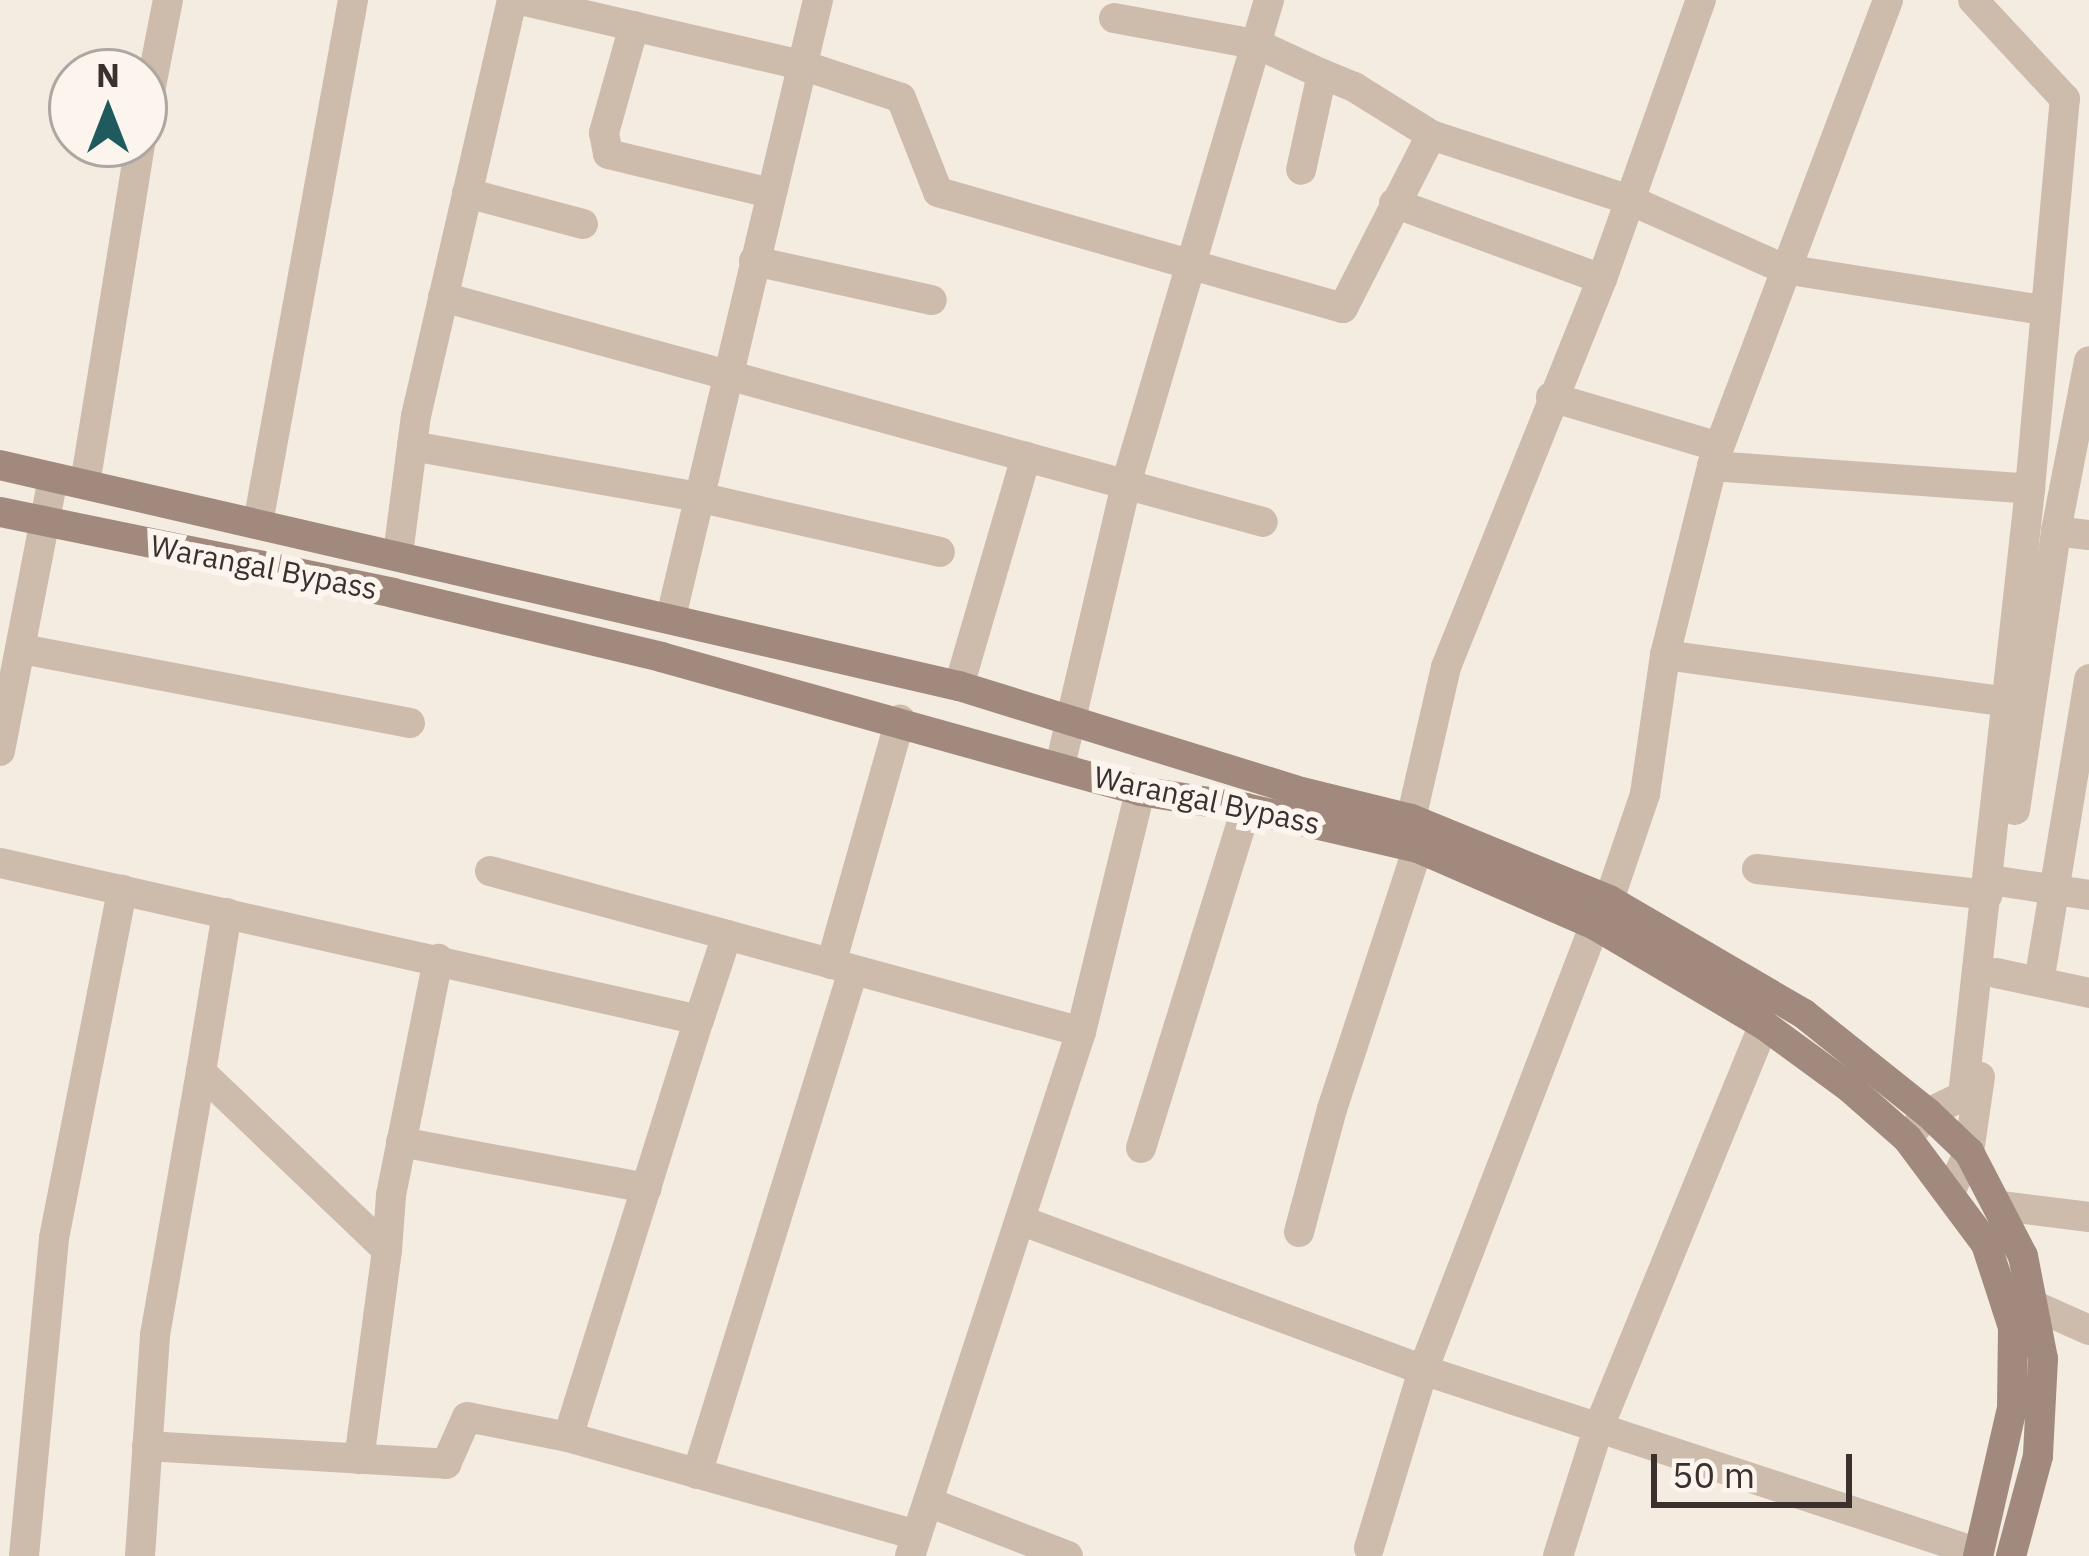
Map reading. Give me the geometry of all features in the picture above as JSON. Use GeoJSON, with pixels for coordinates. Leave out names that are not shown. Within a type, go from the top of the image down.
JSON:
{"type":"FeatureCollection","features":[{"type":"Feature","properties":{"kind":"main road"},"geometry":{"type":"LineString","coordinates":[[0,465],[958,686],[1294,790],[1415,833]]}},
{"type":"Feature","properties":{"kind":"main road","name":"Warangal Bypass"},"geometry":{"type":"LineString","coordinates":[[0,512],[393,593],[900,720],[1140,791],[1415,833],[1602,913],[1850,1088],[1907,1138],[1986,1244],[2013,1327],[2012,1408],[1979,1554]]}},
{"type":"Feature","properties":{"kind":"main road"},"geometry":{"type":"LineString","coordinates":[[1602,913],[1804,1015],[1928,1112],[1969,1152],[2023,1256],[2044,1400],[2038,1456],[2011,1556]]}},
{"type":"Feature","properties":{"kind":"street"},"geometry":{"type":"LineString","coordinates":[[159,48],[168,0]]}},
{"type":"Feature","properties":{"kind":"street"},"geometry":{"type":"LineString","coordinates":[[258,523],[353,0]]}},
{"type":"Feature","properties":{"kind":"street"},"geometry":{"type":"LineString","coordinates":[[398,554],[412,446],[443,297],[516,0],[802,65],[902,98],[938,192],[1343,308],[1431,135]]}},
{"type":"Feature","properties":{"kind":"street"},"geometry":{"type":"LineString","coordinates":[[671,617],[818,0]]}},
{"type":"Feature","properties":{"kind":"street"},"geometry":{"type":"LineString","coordinates":[[1060,766],[1074,723],[1126,484],[1269,0]]}},
{"type":"Feature","properties":{"kind":"street"},"geometry":{"type":"LineString","coordinates":[[1299,1232],[1415,833],[1446,667],[1602,278],[1701,0]]}},
{"type":"Feature","properties":{"kind":"street"},"geometry":{"type":"LineString","coordinates":[[1376,1554],[1423,1370],[1645,794],[1665,655],[1716,456],[1888,0]]}},
{"type":"Feature","properties":{"kind":"street"},"geometry":{"type":"LineString","coordinates":[[1950,1192],[1969,1152],[1996,973],[2006,702],[2065,99],[1972,0]]}},
{"type":"Feature","properties":{"kind":"street"},"geometry":{"type":"LineString","coordinates":[[1114,18],[1259,44],[1354,87],[1431,135],[1630,200],[1784,269],[2042,310]]}},
{"type":"Feature","properties":{"kind":"street"},"geometry":{"type":"LineString","coordinates":[[634,26],[604,133],[608,154],[771,193]]}},
{"type":"Feature","properties":{"kind":"street"},"geometry":{"type":"LineString","coordinates":[[1300,170],[1322,74]]}},
{"type":"Feature","properties":{"kind":"street"},"geometry":{"type":"LineString","coordinates":[[85,484],[136,168]]}},
{"type":"Feature","properties":{"kind":"street"},"geometry":{"type":"LineString","coordinates":[[467,193],[583,224]]}},
{"type":"Feature","properties":{"kind":"street"},"geometry":{"type":"LineString","coordinates":[[1394,203],[1602,278]]}},
{"type":"Feature","properties":{"kind":"street"},"geometry":{"type":"LineString","coordinates":[[754,261],[932,300]]}},
{"type":"Feature","properties":{"kind":"street"},"geometry":{"type":"LineString","coordinates":[[443,297],[1263,522]]}},
{"type":"Feature","properties":{"kind":"street"},"geometry":{"type":"LineString","coordinates":[[1907,1138],[1928,1112],[1963,1096],[2056,531],[2089,361]]}},
{"type":"Feature","properties":{"kind":"street"},"geometry":{"type":"LineString","coordinates":[[1551,397],[1716,456],[2030,489]]}},
{"type":"Feature","properties":{"kind":"street"},"geometry":{"type":"LineString","coordinates":[[412,446],[698,496],[940,552]]}},
{"type":"Feature","properties":{"kind":"street"},"geometry":{"type":"LineString","coordinates":[[958,686],[1026,457]]}},
{"type":"Feature","properties":{"kind":"street"},"geometry":{"type":"LineString","coordinates":[[0,751],[53,478]]}},
{"type":"Feature","properties":{"kind":"street"},"geometry":{"type":"LineString","coordinates":[[2056,531],[2089,535]]}},
{"type":"Feature","properties":{"kind":"street"},"geometry":{"type":"LineString","coordinates":[[22,650],[410,723]]}},
{"type":"Feature","properties":{"kind":"street"},"geometry":{"type":"LineString","coordinates":[[1665,655],[2006,702]]}},
{"type":"Feature","properties":{"kind":"street"},"geometry":{"type":"LineString","coordinates":[[2039,982],[2050,887],[2084,732],[2089,679]]}},
{"type":"Feature","properties":{"kind":"street"},"geometry":{"type":"LineString","coordinates":[[697,1474],[842,968],[900,720]]}},
{"type":"Feature","properties":{"kind":"street"},"geometry":{"type":"LineString","coordinates":[[147,1446],[446,1464],[467,1418],[568,1437],[914,1546],[1081,1032],[1140,791]]}},
{"type":"Feature","properties":{"kind":"street"},"geometry":{"type":"LineString","coordinates":[[1141,1148],[1246,808]]}},
{"type":"Feature","properties":{"kind":"street"},"geometry":{"type":"LineString","coordinates":[[0,863],[699,1020]]}},
{"type":"Feature","properties":{"kind":"street"},"geometry":{"type":"LineString","coordinates":[[1756,869],[1996,888],[2050,887],[2089,895]]}},
{"type":"Feature","properties":{"kind":"street"},"geometry":{"type":"LineString","coordinates":[[490,871],[1081,1032]]}},
{"type":"Feature","properties":{"kind":"street"},"geometry":{"type":"LineString","coordinates":[[24,1556],[54,1238],[122,890]]}},
{"type":"Feature","properties":{"kind":"street"},"geometry":{"type":"LineString","coordinates":[[140,1556],[155,1334],[227,913]]}},
{"type":"Feature","properties":{"kind":"street"},"geometry":{"type":"LineString","coordinates":[[568,1437],[727,935]]}},
{"type":"Feature","properties":{"kind":"street"},"geometry":{"type":"LineString","coordinates":[[359,1459],[401,1142],[438,959]]}},
{"type":"Feature","properties":{"kind":"street"},"geometry":{"type":"LineString","coordinates":[[1996,973],[2089,993]]}},
{"type":"Feature","properties":{"kind":"street"},"geometry":{"type":"LineString","coordinates":[[1558,1556],[1598,1429],[1764,1025]]}},
{"type":"Feature","properties":{"kind":"street"},"geometry":{"type":"LineString","coordinates":[[201,1072],[387,1250]]}},
{"type":"Feature","properties":{"kind":"street"},"geometry":{"type":"LineString","coordinates":[[401,1142],[647,1188]]}},
{"type":"Feature","properties":{"kind":"street"},"geometry":{"type":"LineString","coordinates":[[2001,1206],[2089,1217]]}},
{"type":"Feature","properties":{"kind":"street"},"geometry":{"type":"LineString","coordinates":[[1020,1220],[1423,1370],[1979,1554]]}},
{"type":"Feature","properties":{"kind":"street"},"geometry":{"type":"LineString","coordinates":[[2033,1305],[2089,1330]]}},
{"type":"Feature","properties":{"kind":"street"},"geometry":{"type":"LineString","coordinates":[[928,1502],[1068,1556]]}}]}
